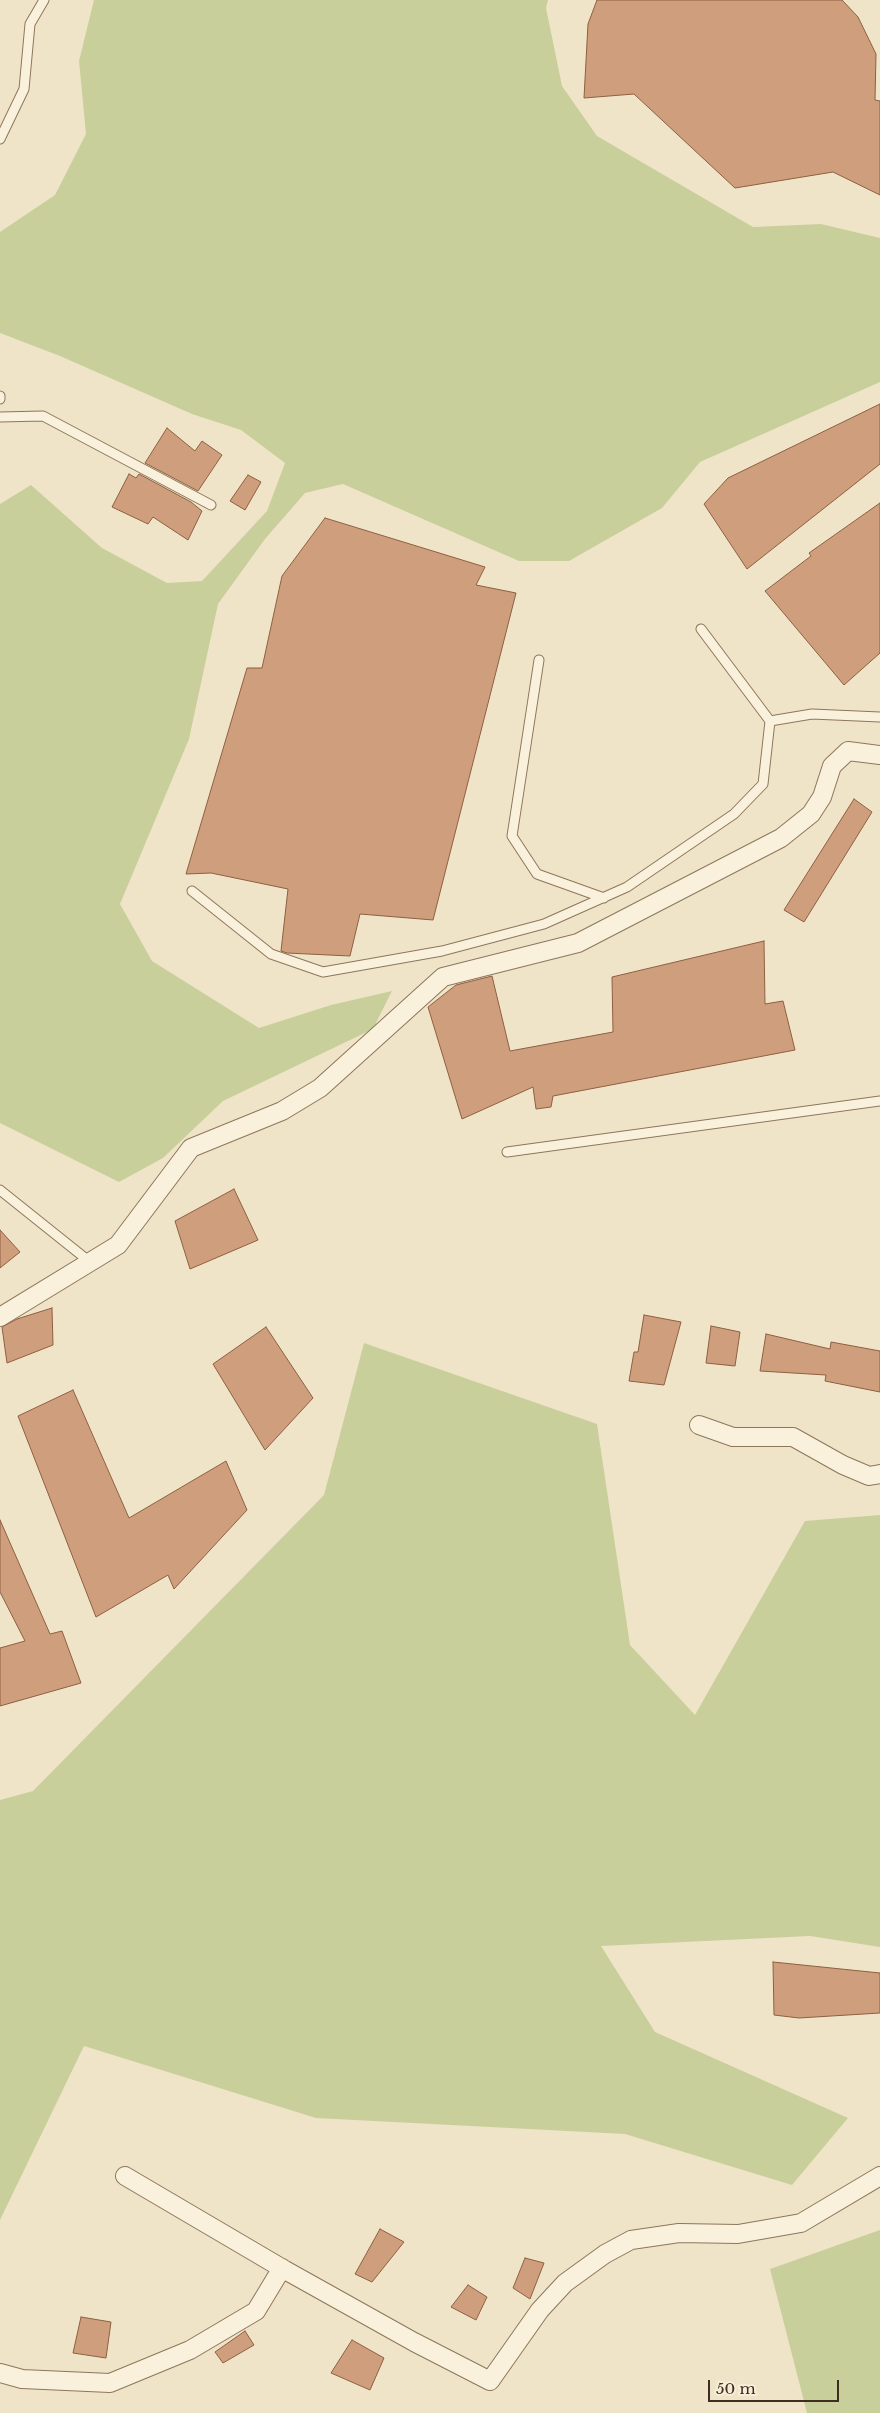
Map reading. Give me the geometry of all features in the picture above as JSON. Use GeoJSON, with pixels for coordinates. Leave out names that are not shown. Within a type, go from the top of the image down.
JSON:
{"type":"FeatureCollection","features":[{"type":"Feature","properties":{"kind":"street"},"geometry":{"type":"LineString","coordinates":[[0,1317],[118,1245],[191,1148],[282,1111],[320,1088],[443,977],[578,943],[781,838],[811,814],[822,797],[832,766],[848,752],[880,755]]}},
{"type":"Feature","properties":{"kind":"street"},"geometry":{"type":"LineString","coordinates":[[699,1425],[732,1437],[793,1437],[843,1466],[869,1476],[880,1474]]}},
{"type":"Feature","properties":{"kind":"street"},"geometry":{"type":"LineString","coordinates":[[125,2176],[282,2268],[490,2382],[540,2310],[565,2283],[605,2254],[631,2240],[679,2233],[738,2234],[800,2223],[880,2176]]}},
{"type":"Feature","properties":{"kind":"street"},"geometry":{"type":"LineString","coordinates":[[0,2373],[22,2379],[110,2383],[190,2350],[256,2311],[282,2268]]}},
{"type":"Feature","properties":{"kind":"lane"},"geometry":{"type":"LineString","coordinates":[[0,139],[24,89],[30,24],[44,0]]}},
{"type":"Feature","properties":{"kind":"lane"},"geometry":{"type":"LineString","coordinates":[[0,417],[43,416],[211,505]]}},
{"type":"Feature","properties":{"kind":"lane"},"geometry":{"type":"LineString","coordinates":[[192,891],[271,954],[323,972],[442,952],[544,924],[627,887],[734,814],[763,784],[770,721],[701,629]]}},
{"type":"Feature","properties":{"kind":"lane"},"geometry":{"type":"LineString","coordinates":[[539,660],[512,836],[537,874],[604,898]]}},
{"type":"Feature","properties":{"kind":"lane"},"geometry":{"type":"LineString","coordinates":[[770,721],[812,714],[880,717]]}},
{"type":"Feature","properties":{"kind":"lane"},"geometry":{"type":"LineString","coordinates":[[508,1152],[880,1102]]}},
{"type":"Feature","properties":{"kind":"lane"},"geometry":{"type":"LineString","coordinates":[[0,1190],[90,1262]]}},
{"type":"Feature","properties":{"kind":"green space"},"geometry":{"type":"Polygon","coordinates":[[[94,0],[548,0],[546,8],[562,86],[597,136],[753,227],[821,224],[880,238],[880,382],[700,462],[662,508],[569,561],[519,561],[343,484],[305,493],[265,539],[218,604],[189,739],[120,904],[152,961],[259,1028],[331,1005],[392,991],[373,1029],[223,1101],[163,1158],[119,1182],[0,1123],[0,504],[31,485],[102,548],[167,583],[202,581],[267,511],[285,463],[241,430],[192,414],[60,356],[0,333],[0,232],[55,195],[86,134],[79,61],[94,0]]]}},
{"type":"Feature","properties":{"kind":"green space"},"geometry":{"type":"Polygon","coordinates":[[[364,1343],[597,1424],[630,1645],[695,1715],[805,1521],[880,1515],[880,1947],[810,1936],[601,1946],[655,2032],[848,2118],[792,2185],[625,2134],[316,2118],[84,2046],[0,2220],[0,1800],[33,1791],[324,1495],[364,1343]]]}},
{"type":"Feature","properties":{"kind":"green space"},"geometry":{"type":"Polygon","coordinates":[[[880,2230],[880,2413],[807,2413],[770,2269],[880,2230]]]}},
{"type":"Feature","properties":{"kind":"building"},"geometry":{"type":"Polygon","coordinates":[[[597,0],[842,0],[858,17],[876,54],[875,100],[880,101],[880,195],[833,172],[735,188],[634,94],[584,98],[588,24],[597,0]]]}},
{"type":"Feature","properties":{"kind":"building"},"geometry":{"type":"Polygon","coordinates":[[[880,404],[880,464],[747,569],[704,504],[728,478],[880,404]]]}},
{"type":"Feature","properties":{"kind":"building"},"geometry":{"type":"Polygon","coordinates":[[[167,428],[195,451],[202,441],[222,455],[198,491],[145,463],[167,428]]]}},
{"type":"Feature","properties":{"kind":"building"},"geometry":{"type":"Polygon","coordinates":[[[129,474],[136,478],[139,474],[191,502],[202,511],[188,540],[153,517],[148,524],[112,507],[129,474]]]}},
{"type":"Feature","properties":{"kind":"building"},"geometry":{"type":"Polygon","coordinates":[[[248,475],[261,482],[245,510],[230,501],[248,475]]]}},
{"type":"Feature","properties":{"kind":"building"},"geometry":{"type":"Polygon","coordinates":[[[880,503],[880,653],[844,685],[765,591],[811,556],[809,553],[880,503]]]}},
{"type":"Feature","properties":{"kind":"building"},"geometry":{"type":"Polygon","coordinates":[[[325,518],[485,567],[476,585],[516,593],[433,920],[360,914],[350,956],[287,953],[281,951],[288,889],[211,873],[186,874],[247,668],[262,668],[282,576],[325,518]]]}},
{"type":"Feature","properties":{"kind":"building"},"geometry":{"type":"Polygon","coordinates":[[[854,799],[872,812],[804,922],[784,910],[854,799]]]}},
{"type":"Feature","properties":{"kind":"building"},"geometry":{"type":"Polygon","coordinates":[[[764,941],[765,1004],[783,1001],[795,1050],[553,1096],[551,1107],[536,1109],[533,1087],[462,1119],[428,1007],[456,985],[492,976],[510,1051],[613,1032],[612,977],[764,941]]]}},
{"type":"Feature","properties":{"kind":"building"},"geometry":{"type":"Polygon","coordinates":[[[234,1189],[258,1240],[190,1269],[175,1221],[234,1189]]]}},
{"type":"Feature","properties":{"kind":"building"},"geometry":{"type":"Polygon","coordinates":[[[0,1230],[20,1252],[0,1268],[0,1230]]]}},
{"type":"Feature","properties":{"kind":"building"},"geometry":{"type":"Polygon","coordinates":[[[52,1308],[53,1345],[7,1363],[2,1327],[17,1319],[52,1308]]]}},
{"type":"Feature","properties":{"kind":"building"},"geometry":{"type":"Polygon","coordinates":[[[644,1315],[681,1322],[664,1385],[629,1381],[634,1352],[638,1352],[644,1315]]]}},
{"type":"Feature","properties":{"kind":"building"},"geometry":{"type":"Polygon","coordinates":[[[711,1326],[740,1332],[735,1366],[706,1363],[711,1326]]]}},
{"type":"Feature","properties":{"kind":"building"},"geometry":{"type":"Polygon","coordinates":[[[266,1327],[313,1398],[265,1450],[213,1364],[266,1327]]]}},
{"type":"Feature","properties":{"kind":"building"},"geometry":{"type":"Polygon","coordinates":[[[766,1334],[830,1349],[831,1342],[880,1351],[880,1392],[825,1381],[826,1375],[760,1371],[766,1334]]]}},
{"type":"Feature","properties":{"kind":"building"},"geometry":{"type":"Polygon","coordinates":[[[73,1390],[129,1518],[226,1461],[247,1510],[174,1589],[168,1575],[96,1617],[18,1416],[73,1390]]]}},
{"type":"Feature","properties":{"kind":"building"},"geometry":{"type":"Polygon","coordinates":[[[0,1520],[50,1634],[62,1631],[81,1683],[0,1706],[0,1648],[25,1641],[0,1592],[0,1520]]]}},
{"type":"Feature","properties":{"kind":"building"},"geometry":{"type":"Polygon","coordinates":[[[773,1962],[880,1973],[880,2013],[799,2018],[774,2015],[773,1962]]]}},
{"type":"Feature","properties":{"kind":"building"},"geometry":{"type":"Polygon","coordinates":[[[380,2229],[404,2242],[372,2282],[355,2274],[380,2229]]]}},
{"type":"Feature","properties":{"kind":"building"},"geometry":{"type":"Polygon","coordinates":[[[525,2258],[544,2263],[530,2299],[513,2288],[525,2258]]]}},
{"type":"Feature","properties":{"kind":"building"},"geometry":{"type":"Polygon","coordinates":[[[468,2285],[487,2297],[476,2320],[451,2307],[468,2285]]]}},
{"type":"Feature","properties":{"kind":"building"},"geometry":{"type":"Polygon","coordinates":[[[81,2317],[111,2322],[106,2358],[73,2353],[81,2317]]]}},
{"type":"Feature","properties":{"kind":"building"},"geometry":{"type":"Polygon","coordinates":[[[245,2331],[254,2345],[223,2363],[215,2352],[245,2331]]]}},
{"type":"Feature","properties":{"kind":"building"},"geometry":{"type":"Polygon","coordinates":[[[352,2340],[384,2358],[370,2390],[331,2373],[352,2340]]]}}]}
